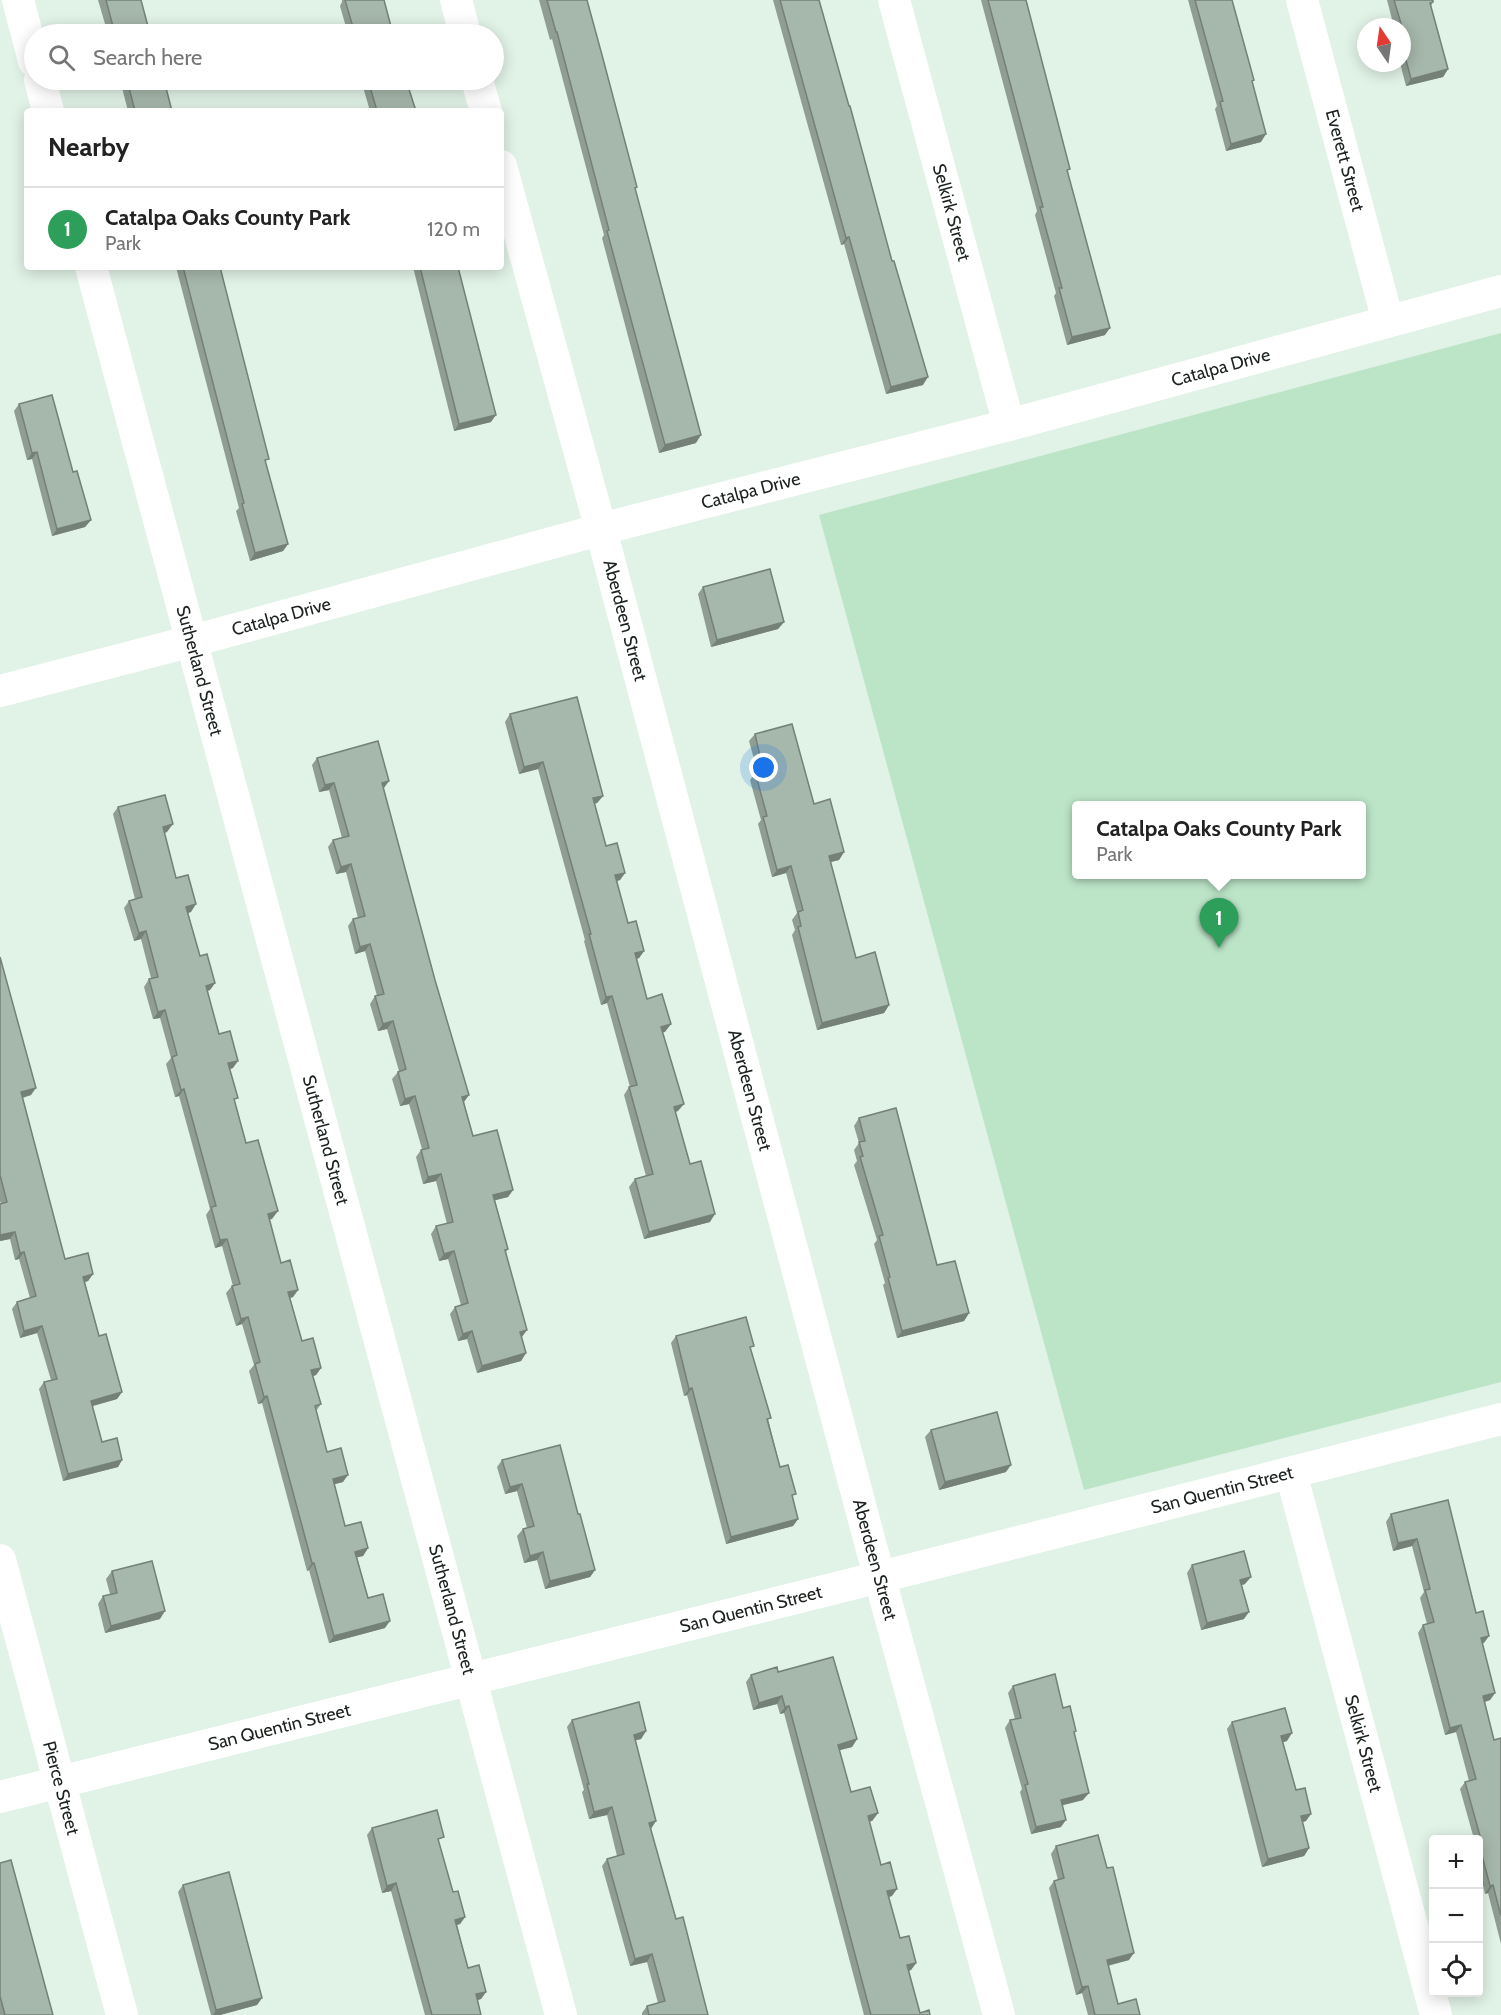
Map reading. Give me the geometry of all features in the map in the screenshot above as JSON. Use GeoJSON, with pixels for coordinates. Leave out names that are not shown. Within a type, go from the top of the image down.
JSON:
{"type":"FeatureCollection","features":[{"type":"Feature","properties":{"kind":"street"},"geometry":{"type":"LineString","coordinates":[[18,0],[24,24]]}},
{"type":"Feature","properties":{"kind":"street"},"geometry":{"type":"LineString","coordinates":[[456,0],[462,24]]}},
{"type":"Feature","properties":{"kind":"street","name":"Selkirk Street"},"geometry":{"type":"LineString","coordinates":[[894,0],[1009,425]]}},
{"type":"Feature","properties":{"kind":"street","name":"Everett Street"},"geometry":{"type":"LineString","coordinates":[[1302,0],[1388,321]]}},
{"type":"Feature","properties":{"kind":"street"},"geometry":{"type":"LineString","coordinates":[[43,90],[47,108]]}},
{"type":"Feature","properties":{"kind":"street"},"geometry":{"type":"LineString","coordinates":[[480,90],[485,108]]}},
{"type":"Feature","properties":{"kind":"street","name":"Aberdeen Street"},"geometry":{"type":"LineString","coordinates":[[504,177],[601,530],[879,1577],[999,2015]]}},
{"type":"Feature","properties":{"kind":"street","name":"Sutherland Street"},"geometry":{"type":"LineString","coordinates":[[92,270],[561,2015]]}},
{"type":"Feature","properties":{"kind":"street","name":"Catalpa Drive"},"geometry":{"type":"LineString","coordinates":[[0,691],[601,530],[1009,425],[1501,291]]}},
{"type":"Feature","properties":{"kind":"street","name":"San Quentin Street"},"geometry":{"type":"LineString","coordinates":[[0,1797],[1501,1419]]}},
{"type":"Feature","properties":{"kind":"street","name":"Selkirk Street"},"geometry":{"type":"LineString","coordinates":[[1291,1473],[1436,2015]]}},
{"type":"Feature","properties":{"kind":"street","name":"Pierce Street"},"geometry":{"type":"LineString","coordinates":[[0,1560],[122,2015]]}},
{"type":"Feature","properties":{"kind":"green space"},"geometry":{"type":"Polygon","coordinates":[[[1501,333],[1501,1382],[1084,1490],[819,515],[1501,333]]]}},
{"type":"Feature","properties":{"kind":"building"},"geometry":{"type":"Polygon","coordinates":[[[106,0],[141,0],[147,24],[112,24],[106,0]]]}},
{"type":"Feature","properties":{"kind":"building"},"geometry":{"type":"Polygon","coordinates":[[[345,0],[384,0],[390,24],[352,24],[345,0]]]}},
{"type":"Feature","properties":{"kind":"building"},"geometry":{"type":"Polygon","coordinates":[[[547,0],[587,0],[701,435],[665,445],[547,0]]]}},
{"type":"Feature","properties":{"kind":"building"},"geometry":{"type":"Polygon","coordinates":[[[780,0],[819,0],[892,261],[894,261],[928,377],[891,387],[849,237],[846,238],[780,0]]]}},
{"type":"Feature","properties":{"kind":"building"},"geometry":{"type":"Polygon","coordinates":[[[988,0],[1026,0],[1070,169],[1067,170],[1110,328],[1072,337],[1059,288],[1062,288],[1040,207],[1043,207],[988,0]]]}},
{"type":"Feature","properties":{"kind":"building"},"geometry":{"type":"Polygon","coordinates":[[[1195,0],[1232,0],[1266,134],[1231,144],[1220,102],[1223,101],[1195,0]]]}},
{"type":"Feature","properties":{"kind":"building"},"geometry":{"type":"Polygon","coordinates":[[[1394,0],[1433,0],[1430,3],[1448,69],[1411,79],[1409,72],[1411,72],[1411,18],[1399,18],[1394,0]]]}},
{"type":"Feature","properties":{"kind":"building"},"geometry":{"type":"Polygon","coordinates":[[[130,90],[167,90],[171,108],[134,108],[130,90]]]}},
{"type":"Feature","properties":{"kind":"building"},"geometry":{"type":"Polygon","coordinates":[[[371,90],[409,90],[415,108],[376,108],[371,90]]]}},
{"type":"Feature","properties":{"kind":"building"},"geometry":{"type":"Polygon","coordinates":[[[184,270],[221,270],[269,459],[265,460],[288,544],[255,553],[242,504],[244,503],[184,270]]]}},
{"type":"Feature","properties":{"kind":"building"},"geometry":{"type":"Polygon","coordinates":[[[421,270],[459,270],[496,415],[459,424],[421,270]]]}},
{"type":"Feature","properties":{"kind":"building"},"geometry":{"type":"Polygon","coordinates":[[[52,395],[73,472],[77,471],[91,520],[57,529],[37,452],[32,453],[19,404],[52,395]]]}},
{"type":"Feature","properties":{"kind":"building"},"geometry":{"type":"Polygon","coordinates":[[[770,569],[784,622],[717,640],[703,587],[770,569]]]}},
{"type":"Feature","properties":{"kind":"building"},"geometry":{"type":"Polygon","coordinates":[[[577,697],[603,796],[593,798],[606,846],[617,843],[625,873],[615,875],[628,923],[636,921],[644,951],[635,953],[647,999],[662,994],[671,1024],[661,1027],[684,1104],[674,1107],[690,1164],[701,1161],[715,1214],[649,1232],[635,1179],[653,1174],[629,1087],[637,1085],[612,996],[606,997],[589,934],[591,934],[543,762],[524,767],[510,714],[577,697]]]}},
{"type":"Feature","properties":{"kind":"building"},"geometry":{"type":"Polygon","coordinates":[[[792,724],[814,804],[830,799],[844,852],[829,856],[856,958],[875,952],[889,1005],[822,1023],[798,927],[801,926],[798,912],[803,910],[791,866],[777,870],[763,817],[767,816],[755,772],[759,772],[755,758],[760,756],[755,734],[792,724]]]}},
{"type":"Feature","properties":{"kind":"building"},"geometry":{"type":"Polygon","coordinates":[[[378,741],[389,781],[382,783],[435,980],[469,1095],[462,1097],[473,1136],[497,1130],[513,1190],[493,1195],[527,1330],[520,1332],[526,1353],[482,1366],[472,1331],[463,1334],[455,1307],[468,1303],[454,1251],[444,1254],[436,1226],[453,1222],[441,1174],[428,1177],[421,1150],[429,1148],[415,1096],[405,1099],[398,1072],[406,1069],[393,1021],[383,1024],[375,996],[384,994],[370,944],[360,947],[353,919],[365,916],[351,864],[341,867],[333,840],[349,836],[334,783],[325,785],[317,758],[378,741]]]}},
{"type":"Feature","properties":{"kind":"building"},"geometry":{"type":"Polygon","coordinates":[[[165,795],[173,824],[163,827],[176,878],[188,875],[196,904],[186,907],[200,956],[207,954],[215,983],[206,986],[219,1034],[230,1031],[238,1061],[228,1063],[238,1098],[234,1099],[246,1143],[258,1140],[278,1211],[268,1214],[281,1263],[290,1260],[298,1290],[288,1292],[302,1341],[313,1338],[321,1368],[311,1370],[321,1404],[315,1406],[327,1452],[341,1448],[348,1475],[333,1479],[345,1526],[361,1522],[368,1548],[355,1552],[368,1598],[383,1594],[390,1621],[334,1636],[267,1396],[264,1397],[255,1364],[260,1362],[248,1317],[241,1319],[232,1286],[240,1284],[227,1239],[220,1240],[211,1207],[216,1206],[184,1089],[181,1090],[172,1057],[177,1055],[165,1010],[158,1012],[149,979],[158,977],[146,931],[139,933],[129,901],[142,897],[118,807],[165,795]]]}},
{"type":"Feature","properties":{"kind":"building"},"geometry":{"type":"Polygon","coordinates":[[[0,957],[36,1088],[21,1092],[65,1259],[88,1253],[93,1274],[83,1277],[99,1336],[106,1334],[122,1392],[91,1401],[102,1442],[117,1438],[122,1460],[68,1474],[44,1382],[57,1379],[42,1326],[24,1331],[17,1302],[36,1296],[24,1252],[20,1253],[15,1232],[0,1235],[0,1204],[7,1202],[0,1175],[0,957]]]}},
{"type":"Feature","properties":{"kind":"building"},"geometry":{"type":"Polygon","coordinates":[[[896,1108],[937,1265],[955,1261],[969,1313],[902,1331],[879,1236],[883,1235],[860,1157],[863,1156],[859,1142],[865,1141],[859,1118],[896,1108]]]}},
{"type":"Feature","properties":{"kind":"building"},"geometry":{"type":"Polygon","coordinates":[[[746,1317],[754,1346],[750,1347],[771,1418],[767,1419],[780,1467],[788,1465],[796,1494],[792,1495],[798,1519],[731,1537],[676,1336],[746,1317]]]}},
{"type":"Feature","properties":{"kind":"building"},"geometry":{"type":"Polygon","coordinates":[[[997,1412],[1011,1465],[945,1482],[931,1430],[997,1412]]]}},
{"type":"Feature","properties":{"kind":"building"},"geometry":{"type":"Polygon","coordinates":[[[560,1445],[595,1570],[550,1581],[543,1552],[530,1556],[523,1529],[534,1526],[522,1484],[510,1487],[502,1460],[560,1445]]]}},
{"type":"Feature","properties":{"kind":"building"},"geometry":{"type":"Polygon","coordinates":[[[1448,1500],[1476,1613],[1483,1611],[1489,1636],[1481,1638],[1495,1693],[1483,1696],[1494,1740],[1501,1738],[1501,1916],[1483,1859],[1483,1835],[1480,1835],[1465,1782],[1476,1779],[1461,1725],[1450,1728],[1423,1625],[1434,1622],[1425,1590],[1430,1589],[1417,1539],[1398,1543],[1391,1514],[1448,1500]]]}},
{"type":"Feature","properties":{"kind":"building"},"geometry":{"type":"Polygon","coordinates":[[[1244,1551],[1251,1577],[1240,1580],[1249,1612],[1207,1623],[1192,1565],[1244,1551]]]}},
{"type":"Feature","properties":{"kind":"building"},"geometry":{"type":"Polygon","coordinates":[[[152,1561],[165,1611],[111,1626],[103,1596],[117,1593],[112,1571],[152,1561]]]}},
{"type":"Feature","properties":{"kind":"building"},"geometry":{"type":"Polygon","coordinates":[[[833,1657],[857,1739],[838,1745],[851,1792],[870,1787],[878,1813],[868,1816],[881,1865],[890,1862],[897,1889],[887,1891],[900,1938],[909,1936],[916,1963],[907,1965],[920,2013],[929,2010],[930,2015],[871,2015],[789,1706],[785,1707],[782,1696],[759,1703],[751,1675],[777,1667],[778,1672],[833,1657]]]}},
{"type":"Feature","properties":{"kind":"building"},"geometry":{"type":"Polygon","coordinates":[[[1055,1674],[1063,1708],[1070,1706],[1089,1793],[1061,1800],[1066,1820],[1036,1827],[1025,1785],[1028,1784],[1010,1720],[1021,1718],[1013,1686],[1055,1674]]]}},
{"type":"Feature","properties":{"kind":"building"},"geometry":{"type":"Polygon","coordinates":[[[639,1702],[646,1731],[634,1735],[656,1821],[649,1823],[676,1919],[683,1917],[708,2015],[649,2015],[647,2006],[665,2001],[652,1954],[635,1959],[607,1859],[624,1854],[612,1807],[594,1812],[572,1720],[639,1702]]]}},
{"type":"Feature","properties":{"kind":"building"},"geometry":{"type":"Polygon","coordinates":[[[1285,1708],[1292,1733],[1281,1736],[1296,1790],[1305,1788],[1311,1814],[1301,1816],[1309,1848],[1268,1859],[1232,1722],[1285,1708]]]}},
{"type":"Feature","properties":{"kind":"building"},"geometry":{"type":"Polygon","coordinates":[[[437,1810],[444,1837],[438,1839],[453,1892],[458,1891],[465,1917],[455,1920],[468,1968],[479,1965],[486,1992],[476,1994],[481,2015],[432,2015],[396,1883],[387,1886],[372,1828],[437,1810]]]}},
{"type":"Feature","properties":{"kind":"building"},"geometry":{"type":"Polygon","coordinates":[[[1098,1835],[1107,1868],[1113,1867],[1134,1953],[1107,1960],[1118,2004],[1136,1999],[1140,2015],[1095,2015],[1088,1986],[1082,1987],[1054,1881],[1064,1878],[1056,1846],[1098,1835]]]}},
{"type":"Feature","properties":{"kind":"building"},"geometry":{"type":"Polygon","coordinates":[[[11,1860],[53,2015],[5,2015],[0,1996],[0,1863],[11,1860]]]}},
{"type":"Feature","properties":{"kind":"building"},"geometry":{"type":"Polygon","coordinates":[[[229,1872],[262,1998],[216,2010],[183,1885],[229,1872]]]}},
{"type":"Feature","properties":{"kind":"place","name":"Catalpa Oaks County Park"},"geometry":{"type":"Point","coordinates":[1219,948]}}]}
